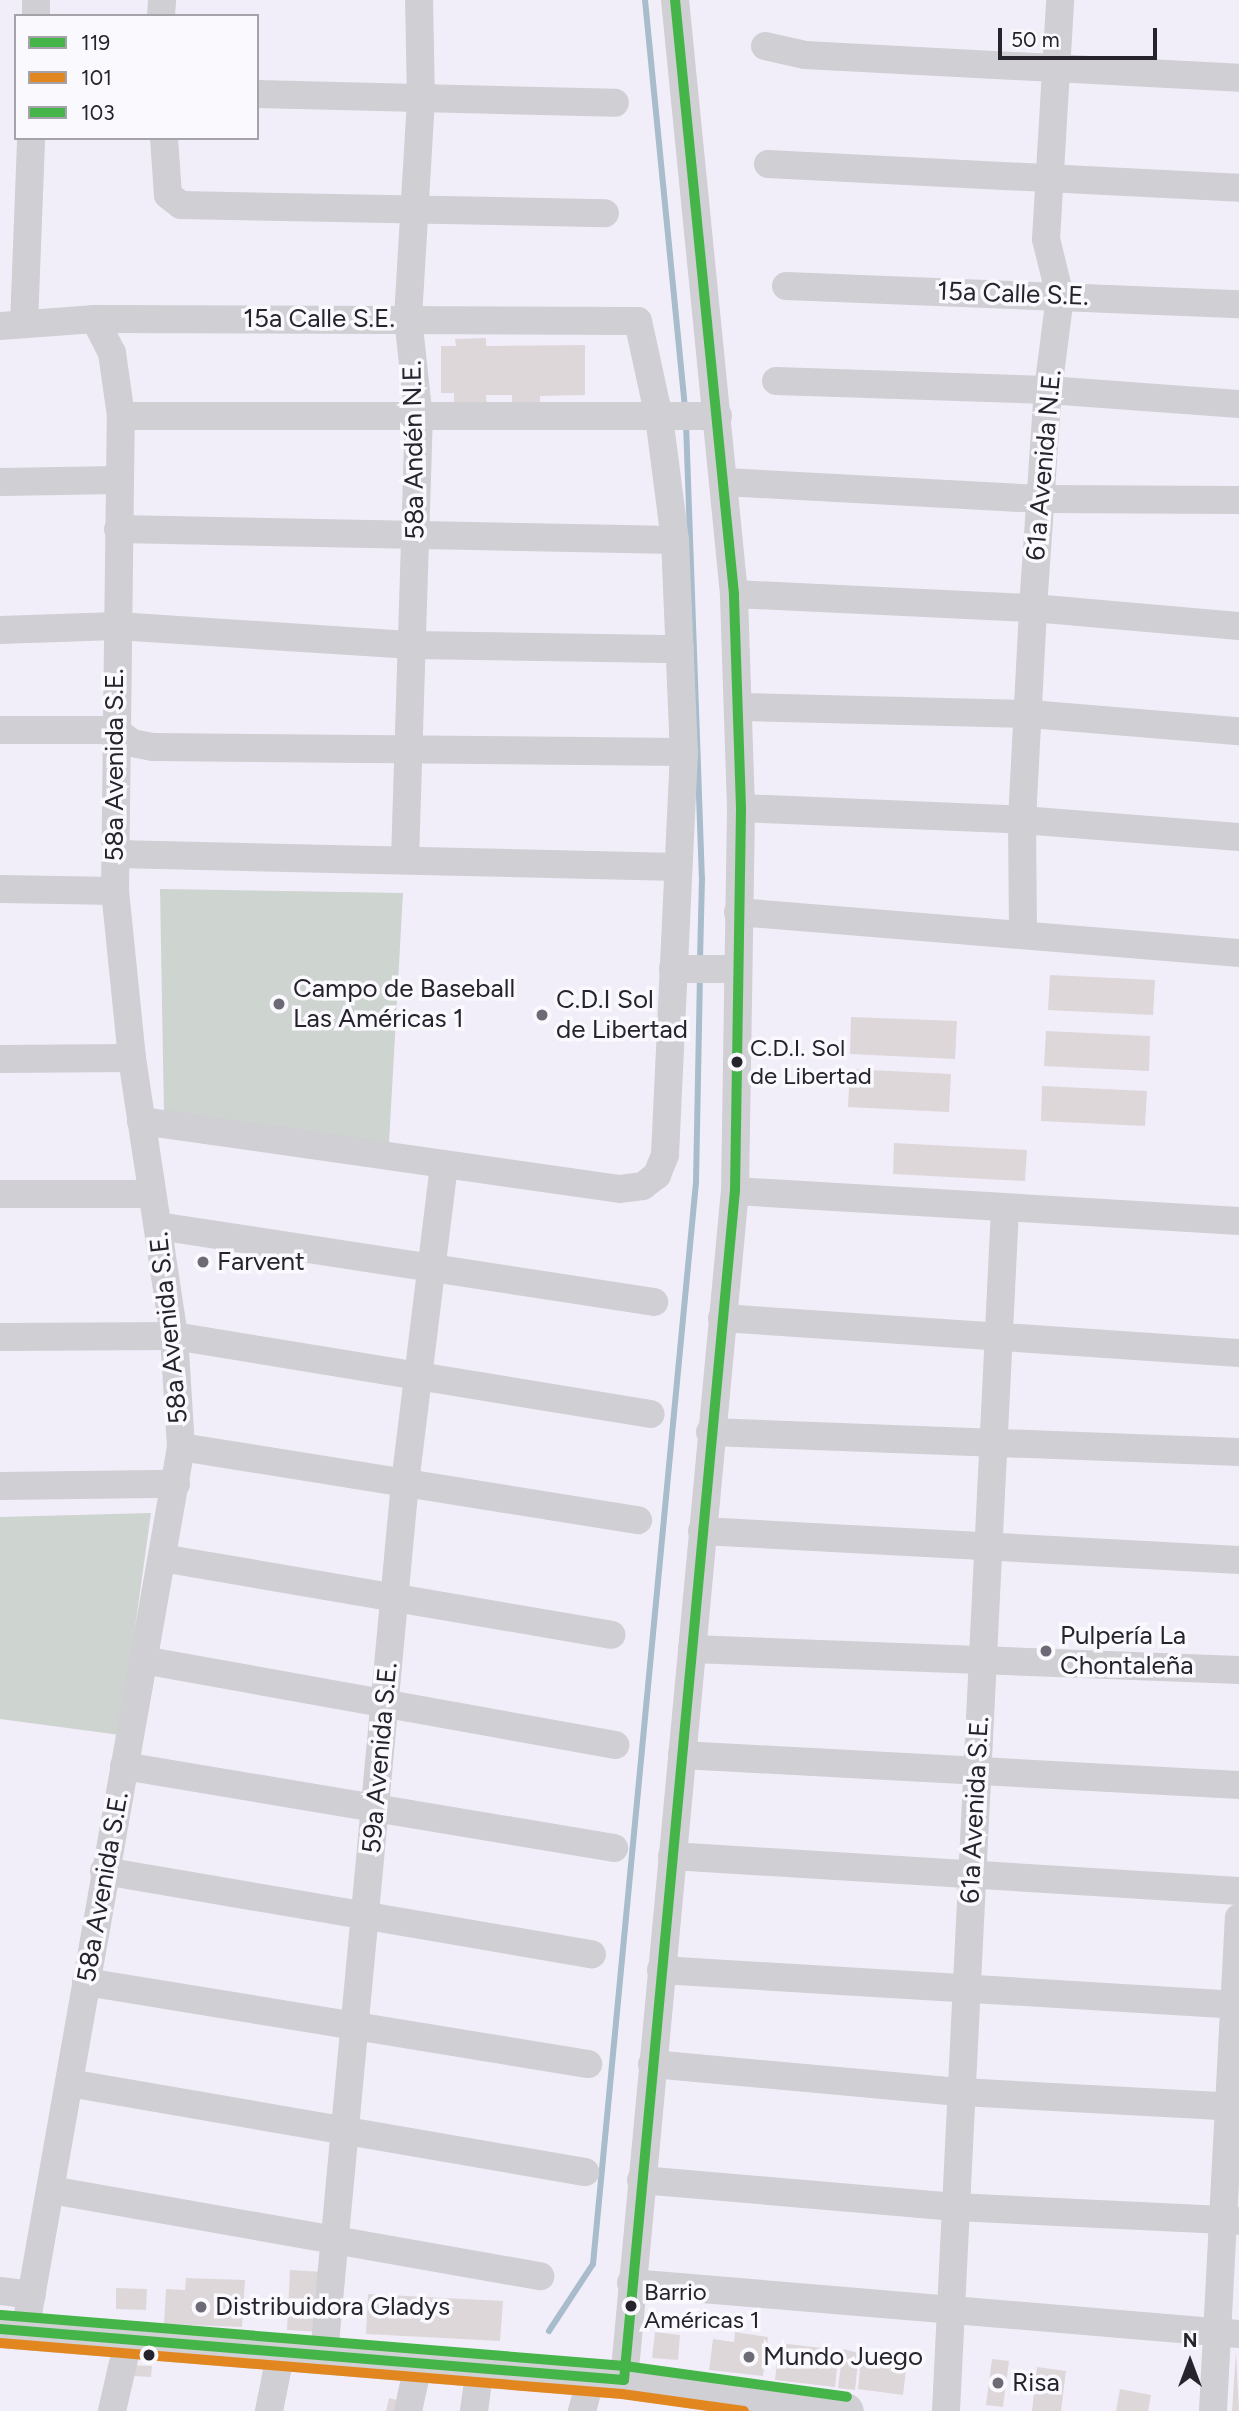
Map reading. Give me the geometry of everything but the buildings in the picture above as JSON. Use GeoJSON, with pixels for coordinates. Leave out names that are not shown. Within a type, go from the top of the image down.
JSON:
{"type":"FeatureCollection","features":[{"type":"Feature","properties":{"kind":"main road"},"geometry":{"type":"LineString","coordinates":[[13,2330],[128,2341],[419,2361],[480,2367],[599,2389],[845,2411]]}},
{"type":"Feature","properties":{"kind":"street","name":"58a Andén N.E."},"geometry":{"type":"LineString","coordinates":[[405,859],[419,419],[408,318],[421,101],[419,0]]}},
{"type":"Feature","properties":{"kind":"street"},"geometry":{"type":"LineString","coordinates":[[141,1121],[620,1189],[643,1186],[657,1175],[665,1155],[703,969],[737,912],[741,808],[734,594],[725,482],[708,417],[701,282],[675,0]]}},
{"type":"Feature","properties":{"kind":"street","name":"61a Avenida N.E."},"geometry":{"type":"LineString","coordinates":[[1023,933],[1022,820],[1030,714],[1033,608],[1048,390],[1060,296],[1046,239],[1060,0]]}},
{"type":"Feature","properties":{"kind":"street"},"geometry":{"type":"LineString","coordinates":[[765,46],[805,55],[1239,78]]}},
{"type":"Feature","properties":{"kind":"street"},"geometry":{"type":"LineString","coordinates":[[259,94],[421,101],[615,103]]}},
{"type":"Feature","properties":{"kind":"street"},"geometry":{"type":"LineString","coordinates":[[12,325],[31,140]]}},
{"type":"Feature","properties":{"kind":"street"},"geometry":{"type":"LineString","coordinates":[[164,140],[168,195],[181,205],[605,213]]}},
{"type":"Feature","properties":{"kind":"street"},"geometry":{"type":"LineString","coordinates":[[768,164],[1239,188]]}},
{"type":"Feature","properties":{"kind":"street","name":"15a Calle S.E."},"geometry":{"type":"LineString","coordinates":[[786,286],[1239,304]]}},
{"type":"Feature","properties":{"kind":"street","name":"15a Calle S.E."},"geometry":{"type":"LineString","coordinates":[[12,325],[95,319],[408,318],[638,321],[663,417]]}},
{"type":"Feature","properties":{"kind":"street","name":"58a Avenida S.E."},"geometry":{"type":"LineString","coordinates":[[13,2330],[32,2295],[104,1871],[181,1447],[174,1336],[132,1058],[115,891],[121,416],[113,353],[95,319]]}},
{"type":"Feature","properties":{"kind":"street"},"geometry":{"type":"LineString","coordinates":[[776,381],[1048,390],[1239,404]]}},
{"type":"Feature","properties":{"kind":"street"},"geometry":{"type":"LineString","coordinates":[[121,416],[419,419],[708,417]]}},
{"type":"Feature","properties":{"kind":"street"},"geometry":{"type":"LineString","coordinates":[[599,2389],[631,2283],[735,1191],[703,969],[678,867],[684,752],[675,540],[663,417]]}},
{"type":"Feature","properties":{"kind":"street"},"geometry":{"type":"LineString","coordinates":[[0,482],[119,480]]}},
{"type":"Feature","properties":{"kind":"street"},"geometry":{"type":"LineString","coordinates":[[725,482],[1040,499],[1239,500]]}},
{"type":"Feature","properties":{"kind":"street"},"geometry":{"type":"LineString","coordinates":[[118,529],[675,540]]}},
{"type":"Feature","properties":{"kind":"street"},"geometry":{"type":"LineString","coordinates":[[734,594],[1033,608],[1239,626]]}},
{"type":"Feature","properties":{"kind":"street"},"geometry":{"type":"LineString","coordinates":[[0,629],[117,626],[412,645],[680,649]]}},
{"type":"Feature","properties":{"kind":"street"},"geometry":{"type":"LineString","coordinates":[[739,707],[1030,714],[1239,731]]}},
{"type":"Feature","properties":{"kind":"street"},"geometry":{"type":"LineString","coordinates":[[0,730],[115,730],[132,743],[153,747],[684,752]]}},
{"type":"Feature","properties":{"kind":"street"},"geometry":{"type":"LineString","coordinates":[[741,808],[1022,820],[1239,837]]}},
{"type":"Feature","properties":{"kind":"street"},"geometry":{"type":"LineString","coordinates":[[114,854],[678,867]]}},
{"type":"Feature","properties":{"kind":"street"},"geometry":{"type":"LineString","coordinates":[[0,889],[115,891]]}},
{"type":"Feature","properties":{"kind":"street"},"geometry":{"type":"LineString","coordinates":[[737,912],[1023,933],[1239,953]]}},
{"type":"Feature","properties":{"kind":"street"},"geometry":{"type":"LineString","coordinates":[[0,1059],[132,1058]]}},
{"type":"Feature","properties":{"kind":"street","name":"59a Avenida S.E."},"geometry":{"type":"LineString","coordinates":[[324,2354],[404,1483],[444,1164]]}},
{"type":"Feature","properties":{"kind":"street"},"geometry":{"type":"LineString","coordinates":[[735,1191],[1239,1221]]}},
{"type":"Feature","properties":{"kind":"street"},"geometry":{"type":"LineString","coordinates":[[0,1194],[152,1194]]}},
{"type":"Feature","properties":{"kind":"street","name":"61a Avenida S.E."},"geometry":{"type":"LineString","coordinates":[[946,2411],[1005,1209]]}},
{"type":"Feature","properties":{"kind":"street"},"geometry":{"type":"LineString","coordinates":[[158,1226],[654,1302]]}},
{"type":"Feature","properties":{"kind":"street"},"geometry":{"type":"LineString","coordinates":[[722,1318],[1239,1353]]}},
{"type":"Feature","properties":{"kind":"street"},"geometry":{"type":"LineString","coordinates":[[0,1337],[174,1336],[651,1414]]}},
{"type":"Feature","properties":{"kind":"street"},"geometry":{"type":"LineString","coordinates":[[710,1432],[1239,1452]]}},
{"type":"Feature","properties":{"kind":"street"},"geometry":{"type":"LineString","coordinates":[[181,1447],[638,1520]]}},
{"type":"Feature","properties":{"kind":"street"},"geometry":{"type":"LineString","coordinates":[[0,1486],[176,1484]]}},
{"type":"Feature","properties":{"kind":"street"},"geometry":{"type":"LineString","coordinates":[[702,1531],[1239,1560]]}},
{"type":"Feature","properties":{"kind":"street"},"geometry":{"type":"LineString","coordinates":[[162,1558],[611,1635]]}},
{"type":"Feature","properties":{"kind":"street"},"geometry":{"type":"LineString","coordinates":[[692,1649],[1239,1670]]}},
{"type":"Feature","properties":{"kind":"street"},"geometry":{"type":"LineString","coordinates":[[143,1660],[615,1745]]}},
{"type":"Feature","properties":{"kind":"street"},"geometry":{"type":"LineString","coordinates":[[682,1755],[1239,1785]]}},
{"type":"Feature","properties":{"kind":"street"},"geometry":{"type":"LineString","coordinates":[[124,1766],[614,1849]]}},
{"type":"Feature","properties":{"kind":"street"},"geometry":{"type":"LineString","coordinates":[[672,1856],[1239,1891]]}},
{"type":"Feature","properties":{"kind":"street"},"geometry":{"type":"LineString","coordinates":[[104,1871],[592,1954]]}},
{"type":"Feature","properties":{"kind":"street"},"geometry":{"type":"LineString","coordinates":[[1213,2411],[1229,2333],[1239,1918]]}},
{"type":"Feature","properties":{"kind":"street"},"geometry":{"type":"LineString","coordinates":[[661,1970],[1237,2005]]}},
{"type":"Feature","properties":{"kind":"street"},"geometry":{"type":"LineString","coordinates":[[86,1982],[588,2064]]}},
{"type":"Feature","properties":{"kind":"street"},"geometry":{"type":"LineString","coordinates":[[652,2064],[962,2092],[1234,2107]]}},
{"type":"Feature","properties":{"kind":"street"},"geometry":{"type":"LineString","coordinates":[[69,2082],[585,2172]]}},
{"type":"Feature","properties":{"kind":"street"},"geometry":{"type":"LineString","coordinates":[[641,2180],[956,2207],[1231,2220]]}},
{"type":"Feature","properties":{"kind":"street"},"geometry":{"type":"LineString","coordinates":[[51,2190],[540,2276]]}},
{"type":"Feature","properties":{"kind":"street"},"geometry":{"type":"LineString","coordinates":[[631,2283],[1229,2333]]}},
{"type":"Feature","properties":{"kind":"street"},"geometry":{"type":"LineString","coordinates":[[0,2291],[32,2295]]}},
{"type":"Feature","properties":{"kind":"street"},"geometry":{"type":"LineString","coordinates":[[112,2411],[128,2341]]}},
{"type":"Feature","properties":{"kind":"street"},"geometry":{"type":"LineString","coordinates":[[269,2411],[281,2351]]}},
{"type":"Feature","properties":{"kind":"street"},"geometry":{"type":"LineString","coordinates":[[408,2411],[419,2361]]}},
{"type":"Feature","properties":{"kind":"street"},"geometry":{"type":"LineString","coordinates":[[474,2411],[480,2367]]}},
{"type":"Feature","properties":{"kind":"shaded area","name":"Campo de Baseball Las Américas 1"},"geometry":{"type":"Polygon","coordinates":[[[160,889],[403,893],[389,1143],[164,1115],[160,889]]]}},
{"type":"Feature","properties":{"kind":"shaded area"},"geometry":{"type":"Polygon","coordinates":[[[151,1513],[120,1735],[0,1719],[0,1517],[151,1513]]]}},
{"type":"Feature","properties":{"kind":"waterway"},"geometry":{"type":"LineString","coordinates":[[645,0],[685,408]]}},
{"type":"Feature","properties":{"kind":"waterway"},"geometry":{"type":"LineString","coordinates":[[686,423],[702,878],[700,961]]}},
{"type":"Feature","properties":{"kind":"waterway"},"geometry":{"type":"LineString","coordinates":[[549,2331],[593,2264],[696,1182],[700,975]]}},
{"type":"Feature","properties":{"kind":"transit line","name":"119"},"geometry":{"type":"LineString","coordinates":[[624,2380],[735,1191],[741,808],[734,594],[675,0]]}},
{"type":"Feature","properties":{"kind":"transit line","name":"103"},"geometry":{"type":"LineString","coordinates":[[1,2315],[625,2366],[847,2397]]}},
{"type":"Feature","properties":{"kind":"transit line","name":"119"},"geometry":{"type":"LineString","coordinates":[[0,2329],[624,2380]]}},
{"type":"Feature","properties":{"kind":"transit line","name":"101"},"geometry":{"type":"LineString","coordinates":[[0,2343],[622,2394],[744,2411]]}},
{"type":"Feature","properties":{"kind":"place","name":"Campo de Baseball Las Américas 1"},"geometry":{"type":"Point","coordinates":[279,1004]}},
{"type":"Feature","properties":{"kind":"place","name":"C.D.I Sol de Libertad"},"geometry":{"type":"Point","coordinates":[542,1015]}},
{"type":"Feature","properties":{"kind":"place","name":"C.D.I. Sol de Libertad"},"geometry":{"type":"Point","coordinates":[737,1062]}},
{"type":"Feature","properties":{"kind":"place","name":"Farvent"},"geometry":{"type":"Point","coordinates":[203,1262]}},
{"type":"Feature","properties":{"kind":"place","name":"Pulpería La Chontaleña"},"geometry":{"type":"Point","coordinates":[1046,1651]}},
{"type":"Feature","properties":{"kind":"place","name":"Barrio Américas 1"},"geometry":{"type":"Point","coordinates":[631,2306]}},
{"type":"Feature","properties":{"kind":"place","name":"Distribuidora Gladys"},"geometry":{"type":"Point","coordinates":[201,2307]}},
{"type":"Feature","properties":{"kind":"place","name":"Mundo Juego"},"geometry":{"type":"Point","coordinates":[749,2357]}},
{"type":"Feature","properties":{"kind":"place","name":"Risa"},"geometry":{"type":"Point","coordinates":[998,2383]}}]}
